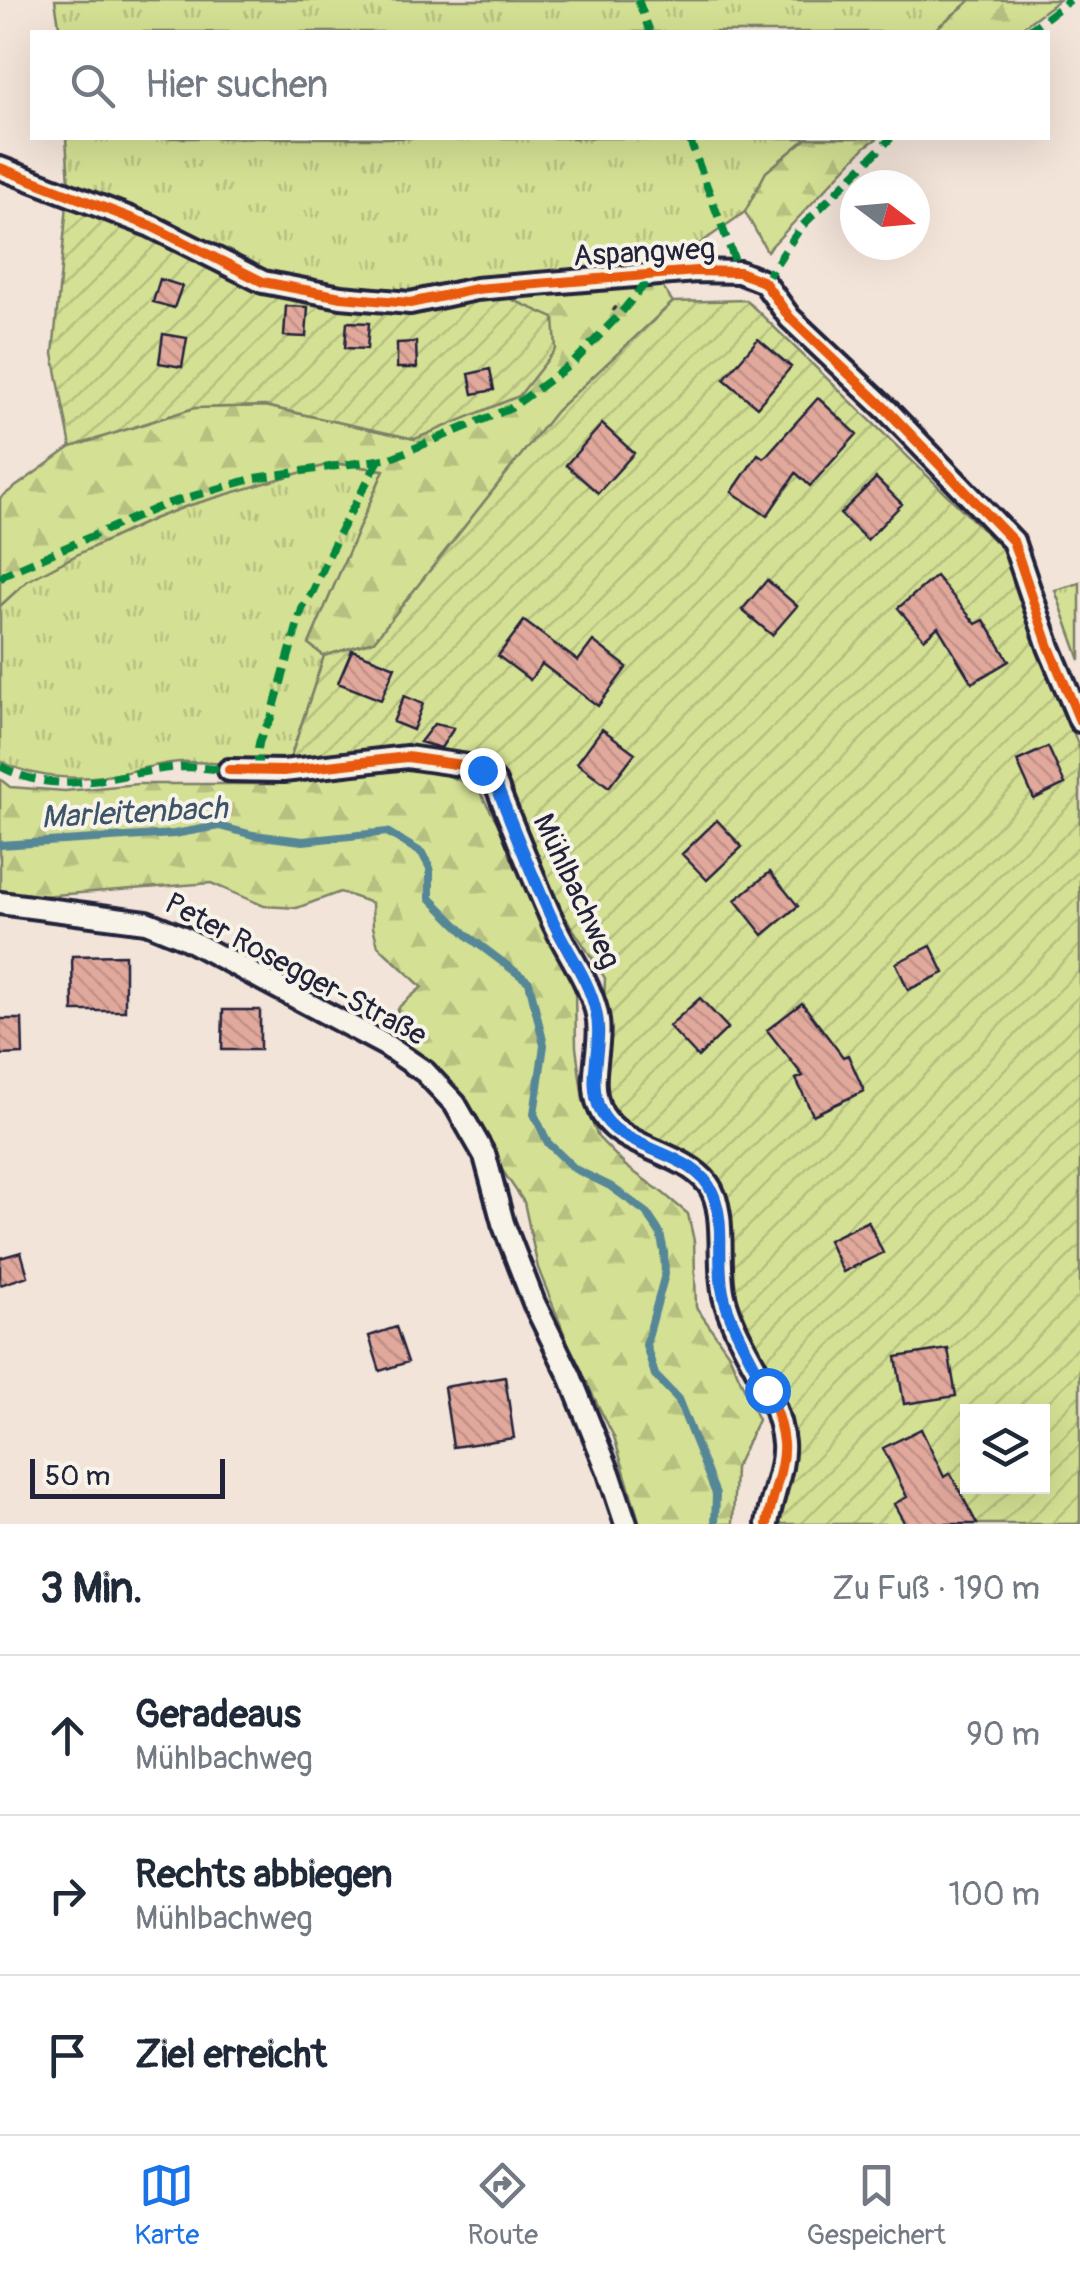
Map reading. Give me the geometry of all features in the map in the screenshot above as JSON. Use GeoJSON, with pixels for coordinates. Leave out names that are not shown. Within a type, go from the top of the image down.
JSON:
{"type":"FeatureCollection","features":[{"type":"Feature","properties":{"kind":"street","name":"Aspangweg"},"geometry":{"type":"LineString","coordinates":[[0,168],[151,226],[263,282],[341,297],[410,303],[476,290],[696,271],[739,272],[764,282],[790,318],[887,410],[1013,541],[1080,721]]}},
{"type":"Feature","properties":{"kind":"street","name":"Mühlbachweg"},"geometry":{"type":"LineString","coordinates":[[229,770],[283,771],[407,756],[469,766],[482,770],[495,782],[554,924],[588,984],[598,1016],[594,1080],[600,1110],[618,1132],[678,1160],[713,1192],[719,1218],[723,1293],[775,1410],[783,1445],[767,1524]]}},
{"type":"Feature","properties":{"kind":"street","name":"Peter Rosegger-Straße"},"geometry":{"type":"LineString","coordinates":[[0,904],[146,922],[184,938],[388,1046],[425,1072],[455,1104],[485,1156],[503,1223],[570,1376],[626,1524]]}},
{"type":"Feature","properties":{"kind":"path"},"geometry":{"type":"LineString","coordinates":[[613,308],[620,314]]}},
{"type":"Feature","properties":{"kind":"green space"},"geometry":{"type":"Polygon","coordinates":[[[55,0],[971,0],[934,30],[60,30],[55,0]]]}},
{"type":"Feature","properties":{"kind":"green space"},"geometry":{"type":"Polygon","coordinates":[[[971,0],[1059,0],[1019,30],[934,30],[971,0]]]}},
{"type":"Feature","properties":{"kind":"green space"},"geometry":{"type":"Polygon","coordinates":[[[66,140],[805,140],[766,172],[745,212],[668,266],[481,298],[343,289],[239,264],[69,183],[66,140]]]}},
{"type":"Feature","properties":{"kind":"green space"},"geometry":{"type":"Polygon","coordinates":[[[805,140],[875,140],[840,170],[767,251],[745,212],[766,172],[805,140]]]}},
{"type":"Feature","properties":{"kind":"green space"},"geometry":{"type":"Polygon","coordinates":[[[69,183],[239,264],[343,289],[481,298],[502,295],[554,318],[556,349],[519,396],[415,439],[265,406],[194,408],[71,447],[53,354],[69,183]]]}},
{"type":"Feature","properties":{"kind":"green space"},"geometry":{"type":"Polygon","coordinates":[[[653,274],[673,302],[556,411],[374,641],[324,656],[309,644],[384,470],[333,463],[153,519],[27,581],[0,606],[0,498],[71,447],[194,408],[265,406],[415,439],[502,295],[653,274]]]}},
{"type":"Feature","properties":{"kind":"green space"},"geometry":{"type":"Polygon","coordinates":[[[746,300],[1007,553],[1080,750],[1080,1524],[776,1524],[786,1432],[769,1372],[731,1293],[727,1214],[710,1172],[685,1151],[623,1126],[610,1109],[601,1088],[605,978],[540,878],[503,777],[494,766],[405,750],[306,764],[291,756],[324,656],[374,641],[556,411],[673,302],[746,300]]]}},
{"type":"Feature","properties":{"kind":"green space"},"geometry":{"type":"Polygon","coordinates":[[[332,463],[384,470],[309,644],[324,656],[291,756],[281,766],[181,762],[78,778],[38,774],[0,761],[0,606],[27,581],[153,519],[332,463]]]}},
{"type":"Feature","properties":{"kind":"green space"},"geometry":{"type":"Polygon","coordinates":[[[1080,583],[1080,660],[1055,590],[1080,583]]]}},
{"type":"Feature","properties":{"kind":"green space"},"geometry":{"type":"Polygon","coordinates":[[[389,768],[436,771],[477,787],[575,989],[576,1047],[583,1100],[598,1137],[627,1167],[688,1214],[694,1241],[696,1307],[729,1354],[758,1420],[735,1468],[733,1524],[640,1524],[614,1437],[573,1356],[538,1268],[524,1202],[456,1093],[384,1034],[400,1006],[422,987],[378,946],[372,903],[340,892],[297,908],[264,906],[211,883],[0,896],[0,779],[10,787],[65,791],[138,784],[277,784],[389,768]]]}},
{"type":"Feature","properties":{"kind":"building"},"geometry":{"type":"Polygon","coordinates":[[[160,279],[182,286],[174,308],[153,302],[160,279]]]}},
{"type":"Feature","properties":{"kind":"building"},"geometry":{"type":"Polygon","coordinates":[[[286,306],[308,307],[306,337],[284,336],[286,306]]]}},
{"type":"Feature","properties":{"kind":"building"},"geometry":{"type":"Polygon","coordinates":[[[347,322],[369,323],[367,349],[345,348],[347,322]]]}},
{"type":"Feature","properties":{"kind":"building"},"geometry":{"type":"Polygon","coordinates":[[[163,334],[187,338],[182,367],[159,363],[163,334]]]}},
{"type":"Feature","properties":{"kind":"building"},"geometry":{"type":"Polygon","coordinates":[[[758,339],[791,367],[757,407],[724,379],[758,339]]]}},
{"type":"Feature","properties":{"kind":"building"},"geometry":{"type":"Polygon","coordinates":[[[416,342],[417,368],[397,368],[397,343],[416,342]]]}},
{"type":"Feature","properties":{"kind":"building"},"geometry":{"type":"Polygon","coordinates":[[[490,369],[494,390],[473,394],[469,374],[490,369]]]}},
{"type":"Feature","properties":{"kind":"building"},"geometry":{"type":"Polygon","coordinates":[[[818,398],[857,434],[810,486],[796,473],[767,516],[732,492],[758,454],[764,458],[818,398]]]}},
{"type":"Feature","properties":{"kind":"building"},"geometry":{"type":"Polygon","coordinates":[[[602,424],[634,453],[598,493],[566,465],[602,424]]]}},
{"type":"Feature","properties":{"kind":"building"},"geometry":{"type":"Polygon","coordinates":[[[876,478],[902,504],[867,540],[840,514],[876,478]]]}},
{"type":"Feature","properties":{"kind":"building"},"geometry":{"type":"Polygon","coordinates":[[[936,576],[976,624],[984,620],[1009,661],[972,683],[938,627],[924,639],[898,608],[936,576]]]}},
{"type":"Feature","properties":{"kind":"building"},"geometry":{"type":"Polygon","coordinates":[[[767,580],[797,606],[772,635],[742,610],[767,580]]]}},
{"type":"Feature","properties":{"kind":"building"},"geometry":{"type":"Polygon","coordinates":[[[524,621],[578,661],[593,641],[627,667],[598,706],[542,664],[530,680],[498,656],[524,621]]]}},
{"type":"Feature","properties":{"kind":"building"},"geometry":{"type":"Polygon","coordinates":[[[352,650],[395,667],[381,700],[338,683],[352,650]]]}},
{"type":"Feature","properties":{"kind":"building"},"geometry":{"type":"Polygon","coordinates":[[[404,696],[423,704],[413,730],[393,722],[404,696]]]}},
{"type":"Feature","properties":{"kind":"building"},"geometry":{"type":"Polygon","coordinates":[[[434,724],[454,728],[441,748],[420,742],[434,724]]]}},
{"type":"Feature","properties":{"kind":"building"},"geometry":{"type":"Polygon","coordinates":[[[602,729],[635,753],[609,787],[577,763],[602,729]]]}},
{"type":"Feature","properties":{"kind":"building"},"geometry":{"type":"Polygon","coordinates":[[[1048,747],[1065,784],[1034,799],[1017,761],[1048,747]]]}},
{"type":"Feature","properties":{"kind":"building"},"geometry":{"type":"Polygon","coordinates":[[[717,820],[742,847],[707,880],[682,854],[717,820]]]}},
{"type":"Feature","properties":{"kind":"building"},"geometry":{"type":"Polygon","coordinates":[[[770,872],[798,906],[763,935],[735,900],[770,872]]]}},
{"type":"Feature","properties":{"kind":"building"},"geometry":{"type":"Polygon","coordinates":[[[931,946],[944,973],[908,990],[896,963],[931,946]]]}},
{"type":"Feature","properties":{"kind":"building"},"geometry":{"type":"Polygon","coordinates":[[[125,955],[125,1011],[73,1011],[72,956],[125,955]]]}},
{"type":"Feature","properties":{"kind":"building"},"geometry":{"type":"Polygon","coordinates":[[[700,998],[728,1028],[698,1057],[669,1026],[700,998]]]}},
{"type":"Feature","properties":{"kind":"building"},"geometry":{"type":"Polygon","coordinates":[[[802,1003],[843,1057],[848,1055],[864,1091],[813,1115],[796,1079],[803,1076],[767,1030],[802,1003]]]}},
{"type":"Feature","properties":{"kind":"building"},"geometry":{"type":"Polygon","coordinates":[[[223,1010],[260,1010],[260,1050],[222,1050],[223,1010]]]}},
{"type":"Feature","properties":{"kind":"building"},"geometry":{"type":"Polygon","coordinates":[[[0,1019],[22,1019],[23,1054],[0,1055],[0,1019]]]}},
{"type":"Feature","properties":{"kind":"building"},"geometry":{"type":"Polygon","coordinates":[[[868,1221],[883,1253],[843,1272],[828,1240],[868,1221]]]}},
{"type":"Feature","properties":{"kind":"building"},"geometry":{"type":"Polygon","coordinates":[[[21,1252],[28,1276],[0,1285],[0,1258],[21,1252]]]}},
{"type":"Feature","properties":{"kind":"building"},"geometry":{"type":"Polygon","coordinates":[[[396,1327],[408,1362],[380,1371],[369,1336],[396,1327]]]}},
{"type":"Feature","properties":{"kind":"building"},"geometry":{"type":"Polygon","coordinates":[[[948,1349],[956,1396],[904,1404],[896,1357],[948,1349]]]}},
{"type":"Feature","properties":{"kind":"building"},"geometry":{"type":"Polygon","coordinates":[[[505,1377],[514,1438],[453,1447],[444,1387],[505,1377]]]}},
{"type":"Feature","properties":{"kind":"building"},"geometry":{"type":"Polygon","coordinates":[[[921,1429],[944,1477],[950,1473],[977,1524],[905,1524],[894,1504],[907,1497],[883,1448],[921,1429]]]}},
{"type":"Feature","properties":{"kind":"waterway","name":"Marleitenbach"},"geometry":{"type":"LineString","coordinates":[[0,845],[174,834],[219,826],[303,841],[387,832],[422,853],[430,868],[430,898],[469,937],[529,982],[544,1045],[534,1114],[548,1143],[575,1169],[610,1186],[646,1212],[660,1233],[665,1274],[646,1345],[655,1375],[678,1399],[716,1494],[715,1524]]}},
{"type":"Feature","properties":{"kind":"marked path"},"geometry":{"type":"LineString","coordinates":[[638,0],[649,30]]}},
{"type":"Feature","properties":{"kind":"marked path"},"geometry":{"type":"LineString","coordinates":[[1030,30],[1070,0]]}},
{"type":"Feature","properties":{"kind":"marked path"},"geometry":{"type":"LineString","coordinates":[[690,140],[739,272]]}},
{"type":"Feature","properties":{"kind":"marked path"},"geometry":{"type":"LineString","coordinates":[[764,282],[801,227],[889,140]]}},
{"type":"Feature","properties":{"kind":"marked path"},"geometry":{"type":"LineString","coordinates":[[0,579],[166,504],[255,478],[391,458],[511,408],[574,362],[653,274]]}},
{"type":"Feature","properties":{"kind":"marked path"},"geometry":{"type":"LineString","coordinates":[[259,772],[259,743],[271,718],[302,609],[379,460]]}},
{"type":"Feature","properties":{"kind":"marked path"},"geometry":{"type":"LineString","coordinates":[[0,766],[24,776],[69,783],[182,767],[229,770]]}},
{"type":"Feature","properties":{"kind":"cycle path"},"geometry":{"type":"LineString","coordinates":[[0,168],[151,226],[263,282],[341,297],[410,303],[476,289],[696,271],[739,272],[764,282],[790,318],[887,410],[1013,541],[1049,647],[1080,721]]}},
{"type":"Feature","properties":{"kind":"cycle path"},"geometry":{"type":"LineString","coordinates":[[229,770],[283,771],[407,757],[469,766],[482,770],[495,782],[545,905],[596,1010],[599,1034],[595,1083],[599,1107],[619,1131],[696,1172],[714,1195],[720,1223],[724,1296],[780,1423],[782,1462],[767,1524]]}},
{"type":"Feature","properties":{"kind":"route"},"geometry":{"type":"LineString","coordinates":[[482,770],[495,782],[554,924],[588,984],[598,1016],[594,1080],[600,1110],[618,1132],[678,1160],[713,1192],[719,1218],[723,1293],[767,1390]]}}]}
